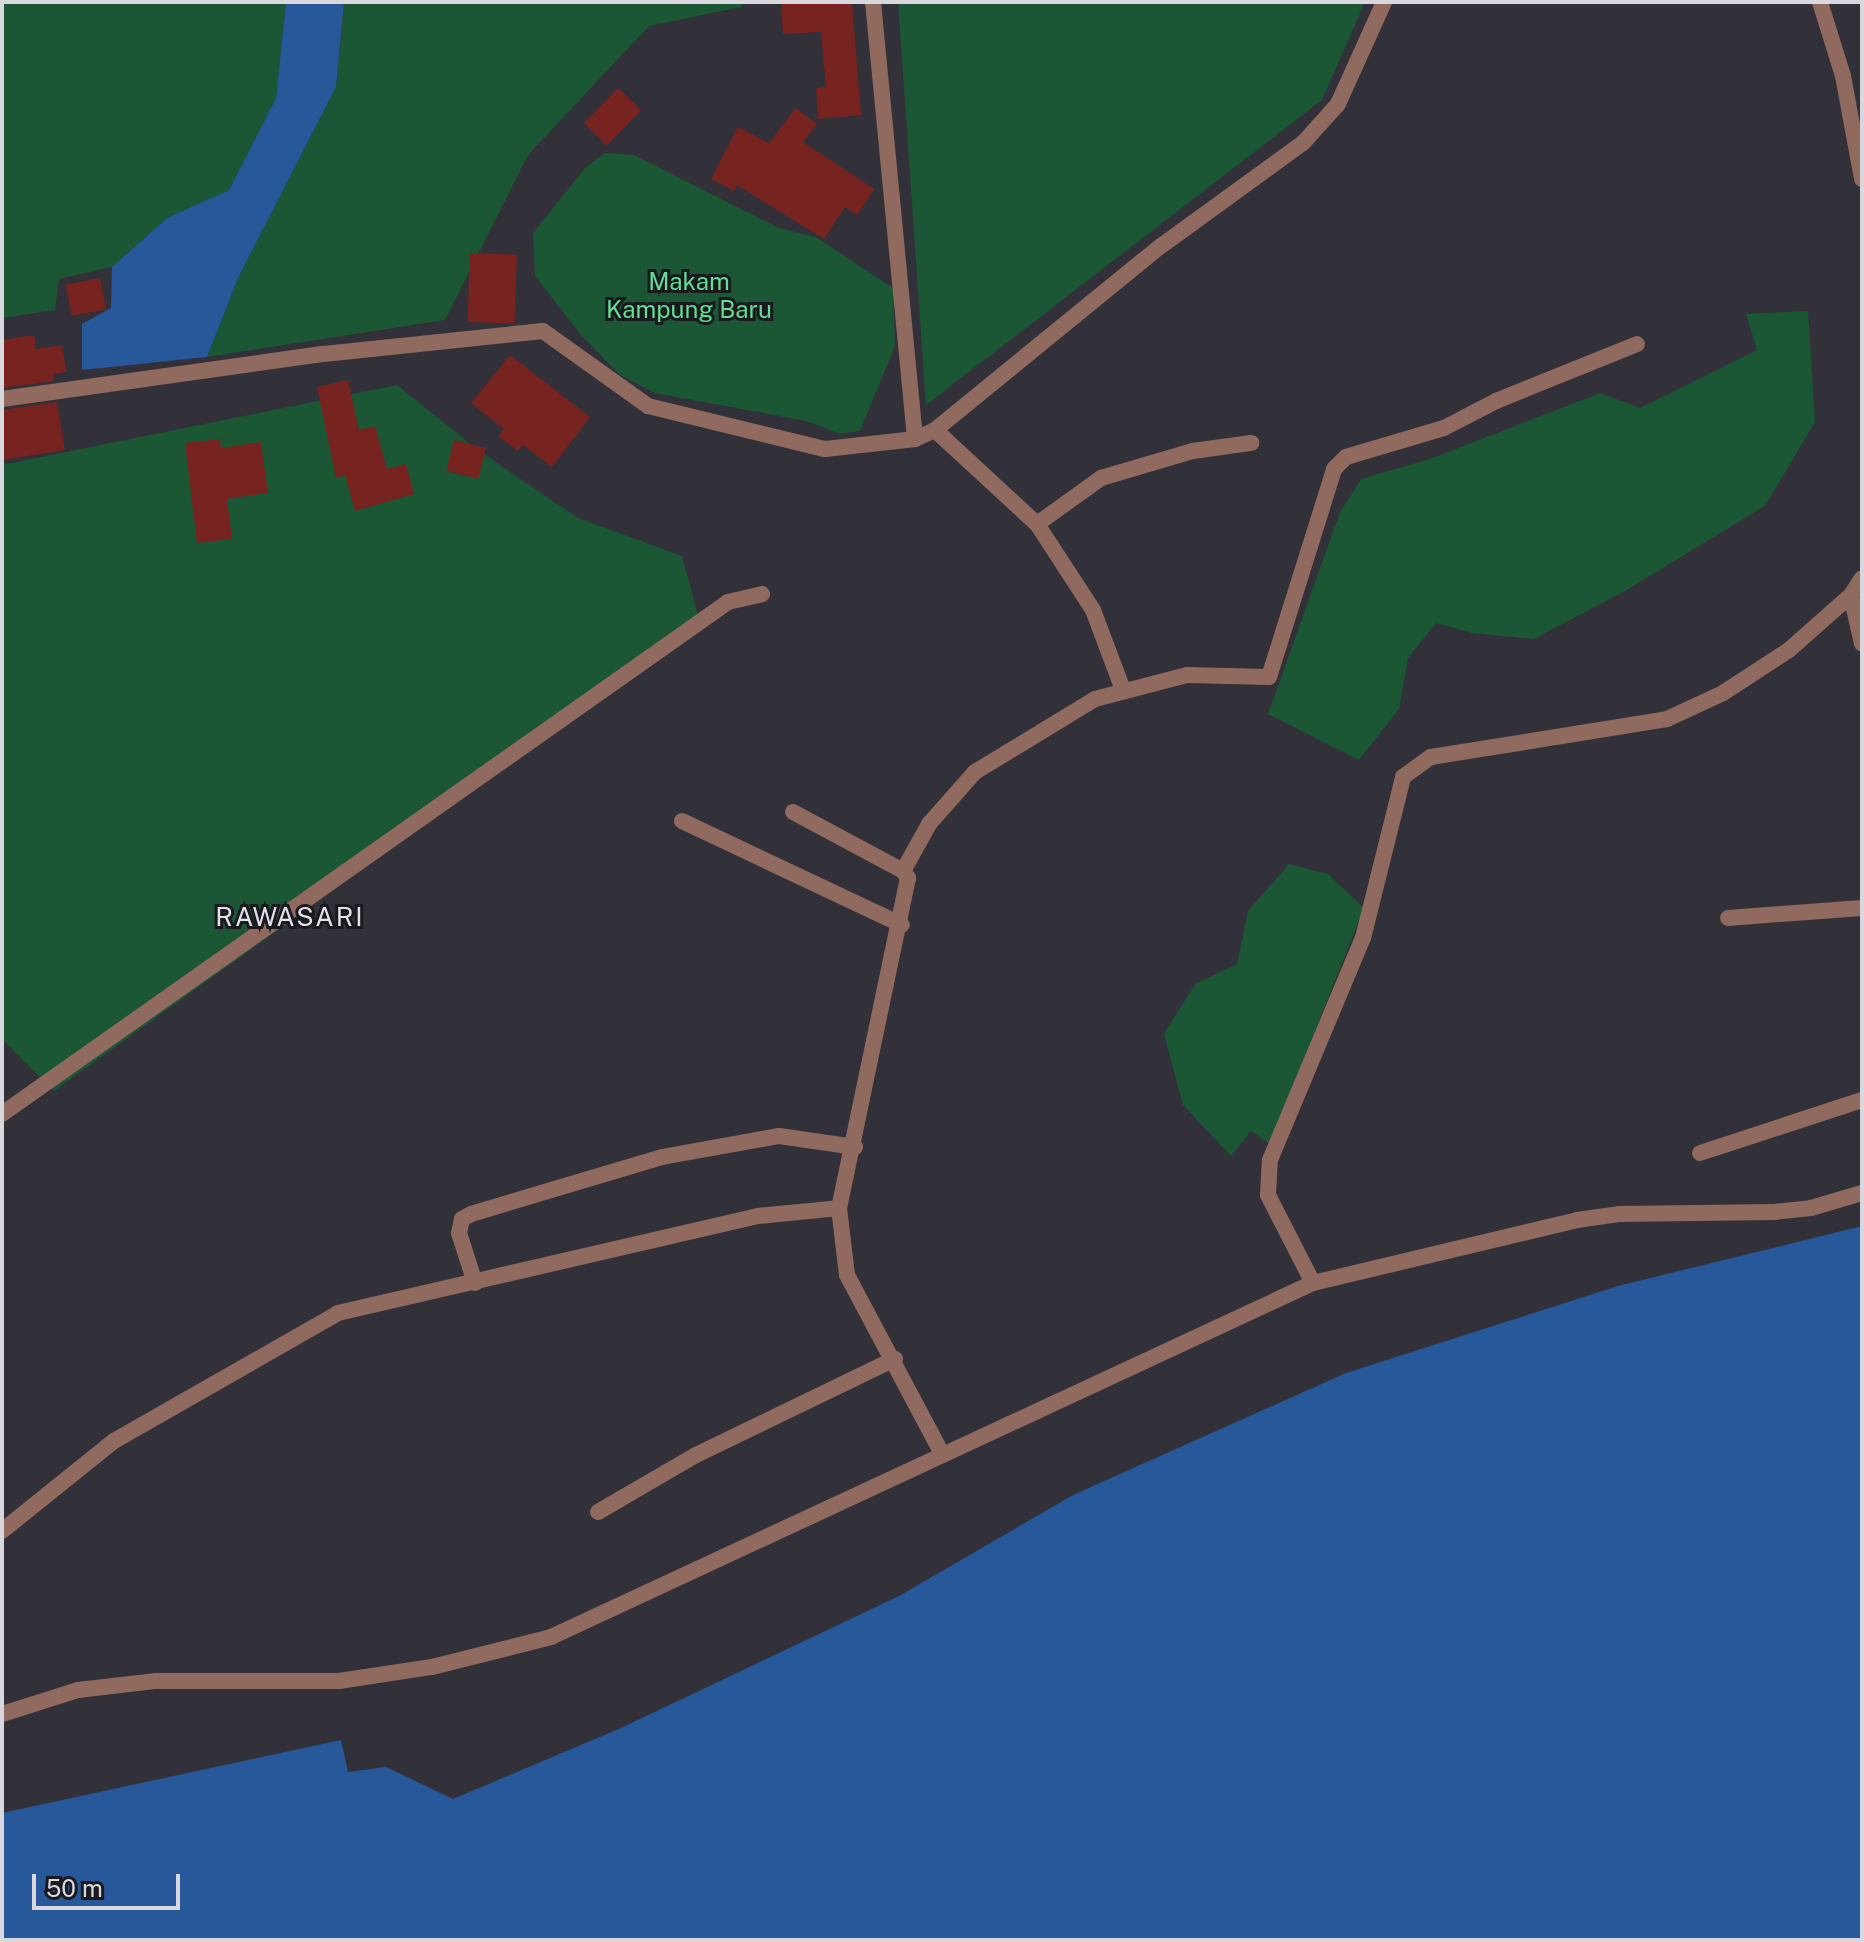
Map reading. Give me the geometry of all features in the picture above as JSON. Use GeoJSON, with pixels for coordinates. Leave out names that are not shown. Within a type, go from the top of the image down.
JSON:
{"type":"FeatureCollection","features":[{"type":"Feature","properties":{"kind":"street"},"geometry":{"type":"LineString","coordinates":[[873,2],[915,439]]}},
{"type":"Feature","properties":{"kind":"street"},"geometry":{"type":"LineString","coordinates":[[2,399],[324,354],[543,331],[648,406],[825,449],[915,439],[935,430],[1161,246],[1314,132],[1338,104],[1384,2]]}},
{"type":"Feature","properties":{"kind":"street"},"geometry":{"type":"LineString","coordinates":[[1820,2],[1843,76],[1862,179]]}},
{"type":"Feature","properties":{"kind":"street"},"geometry":{"type":"LineString","coordinates":[[903,871],[929,824],[975,772],[1095,699],[1187,675],[1269,677],[1334,469],[1346,457],[1444,428],[1496,401],[1637,344]]}},
{"type":"Feature","properties":{"kind":"street"},"geometry":{"type":"LineString","coordinates":[[935,430],[1037,524],[1093,610],[1123,690]]}},
{"type":"Feature","properties":{"kind":"street"},"geometry":{"type":"LineString","coordinates":[[1037,524],[1101,478],[1193,451],[1251,443]]}},
{"type":"Feature","properties":{"kind":"street"},"geometry":{"type":"LineString","coordinates":[[1313,1283],[1268,1195],[1270,1160],[1363,938],[1403,777],[1431,757],[1667,719],[1723,693],[1789,650],[1851,595],[1862,578]]}},
{"type":"Feature","properties":{"kind":"street"},"geometry":{"type":"LineString","coordinates":[[2,1114],[728,602],[762,594]]}},
{"type":"Feature","properties":{"kind":"street"},"geometry":{"type":"LineString","coordinates":[[1851,595],[1862,644]]}},
{"type":"Feature","properties":{"kind":"street"},"geometry":{"type":"LineString","coordinates":[[793,812],[903,871],[909,888],[855,1147],[839,1208],[847,1275],[895,1359],[942,1454]]}},
{"type":"Feature","properties":{"kind":"street"},"geometry":{"type":"LineString","coordinates":[[682,821],[902,925]]}},
{"type":"Feature","properties":{"kind":"street"},"geometry":{"type":"LineString","coordinates":[[1728,918],[1862,908]]}},
{"type":"Feature","properties":{"kind":"street"},"geometry":{"type":"LineString","coordinates":[[1700,1153],[1862,1100]]}},
{"type":"Feature","properties":{"kind":"street"},"geometry":{"type":"LineString","coordinates":[[475,1283],[459,1233],[462,1219],[471,1214],[662,1157],[764,1139],[855,1147]]}},
{"type":"Feature","properties":{"kind":"street"},"geometry":{"type":"LineString","coordinates":[[4,1708],[78,1690],[156,1681],[339,1681],[432,1667],[510,1648],[581,1624],[1313,1283],[1577,1220],[1619,1214],[1774,1212],[1811,1208],[1862,1193]]}},
{"type":"Feature","properties":{"kind":"street"},"geometry":{"type":"LineString","coordinates":[[2,1531],[114,1441],[298,1332],[338,1313],[758,1216],[839,1208]]}},
{"type":"Feature","properties":{"kind":"street"},"geometry":{"type":"LineString","coordinates":[[598,1512],[696,1455],[895,1359]]}},
{"type":"Feature","properties":{"kind":"green space"},"geometry":{"type":"Polygon","coordinates":[[[2,2],[286,2],[276,98],[229,190],[167,218],[112,267],[59,279],[55,310],[2,318],[2,2]]]}},
{"type":"Feature","properties":{"kind":"green space"},"geometry":{"type":"Polygon","coordinates":[[[344,2],[744,2],[741,7],[649,26],[528,155],[445,320],[207,357],[239,276],[336,87],[344,2]]]}},
{"type":"Feature","properties":{"kind":"green space"},"geometry":{"type":"Polygon","coordinates":[[[898,2],[1365,2],[1322,100],[926,405],[898,2]]]}},
{"type":"Feature","properties":{"kind":"green space","name":"Makam Kampung Baru"},"geometry":{"type":"Polygon","coordinates":[[[605,153],[634,155],[779,228],[816,237],[893,288],[895,346],[860,431],[840,434],[806,421],[655,393],[620,375],[581,335],[535,276],[533,233],[585,168],[605,153]]]}},
{"type":"Feature","properties":{"kind":"green space"},"geometry":{"type":"Polygon","coordinates":[[[1808,311],[1815,422],[1765,506],[1625,591],[1534,639],[1472,633],[1436,623],[1408,658],[1399,709],[1359,760],[1268,714],[1340,512],[1361,479],[1430,459],[1600,393],[1640,408],[1757,350],[1746,314],[1808,311]]]}},
{"type":"Feature","properties":{"kind":"green space"},"geometry":{"type":"Polygon","coordinates":[[[397,385],[478,450],[578,518],[682,556],[701,626],[54,1091],[2,1039],[2,465],[397,385]]]}},
{"type":"Feature","properties":{"kind":"green space"},"geometry":{"type":"Polygon","coordinates":[[[1289,864],[1328,874],[1364,908],[1270,1144],[1251,1131],[1231,1156],[1183,1105],[1164,1034],[1195,984],[1237,964],[1248,911],[1289,864]]]}},
{"type":"Feature","properties":{"kind":"water"},"geometry":{"type":"Polygon","coordinates":[[[286,2],[344,2],[336,87],[239,276],[207,357],[82,370],[82,324],[111,308],[112,267],[167,218],[229,190],[276,98],[286,2]]]}},
{"type":"Feature","properties":{"kind":"water"},"geometry":{"type":"Polygon","coordinates":[[[1862,1226],[1862,1940],[2,1940],[2,1813],[341,1740],[348,1772],[386,1767],[453,1799],[621,1728],[899,1596],[1073,1495],[1346,1373],[1618,1286],[1862,1226]]]}},
{"type":"Feature","properties":{"kind":"building"},"geometry":{"type":"Polygon","coordinates":[[[852,2],[861,115],[818,119],[816,88],[826,87],[821,32],[783,34],[781,3],[852,2]]]}},
{"type":"Feature","properties":{"kind":"building"},"geometry":{"type":"Polygon","coordinates":[[[618,88],[641,110],[607,145],[584,123],[618,88]]]}},
{"type":"Feature","properties":{"kind":"building"},"geometry":{"type":"Polygon","coordinates":[[[796,108],[817,124],[803,142],[874,189],[857,215],[845,207],[824,239],[737,185],[734,191],[711,179],[738,127],[769,143],[796,108]]]}},
{"type":"Feature","properties":{"kind":"building"},"geometry":{"type":"Polygon","coordinates":[[[470,253],[517,255],[515,324],[468,322],[470,253]]]}},
{"type":"Feature","properties":{"kind":"building"},"geometry":{"type":"Polygon","coordinates":[[[100,278],[106,309],[72,316],[66,285],[100,278]]]}},
{"type":"Feature","properties":{"kind":"building"},"geometry":{"type":"Polygon","coordinates":[[[34,335],[36,349],[62,345],[66,372],[53,374],[54,381],[2,388],[2,340],[34,335]]]}},
{"type":"Feature","properties":{"kind":"building"},"geometry":{"type":"Polygon","coordinates":[[[510,355],[590,417],[552,467],[523,445],[518,451],[498,436],[504,429],[471,403],[510,355]]]}},
{"type":"Feature","properties":{"kind":"building"},"geometry":{"type":"Polygon","coordinates":[[[348,380],[359,430],[375,426],[387,469],[406,464],[414,494],[355,511],[345,475],[336,478],[317,387],[348,380]]]}},
{"type":"Feature","properties":{"kind":"building"},"geometry":{"type":"Polygon","coordinates":[[[57,402],[65,450],[2,460],[2,410],[57,402]]]}},
{"type":"Feature","properties":{"kind":"building"},"geometry":{"type":"Polygon","coordinates":[[[220,439],[221,448],[261,442],[268,493],[227,499],[232,539],[197,543],[185,443],[220,439]]]}},
{"type":"Feature","properties":{"kind":"building"},"geometry":{"type":"Polygon","coordinates":[[[454,440],[486,448],[478,479],[446,471],[454,440]]]}},
{"type":"Feature","properties":{"kind":"district","name":"RAWASARI"},"geometry":{"type":"Point","coordinates":[290,917]}}]}
